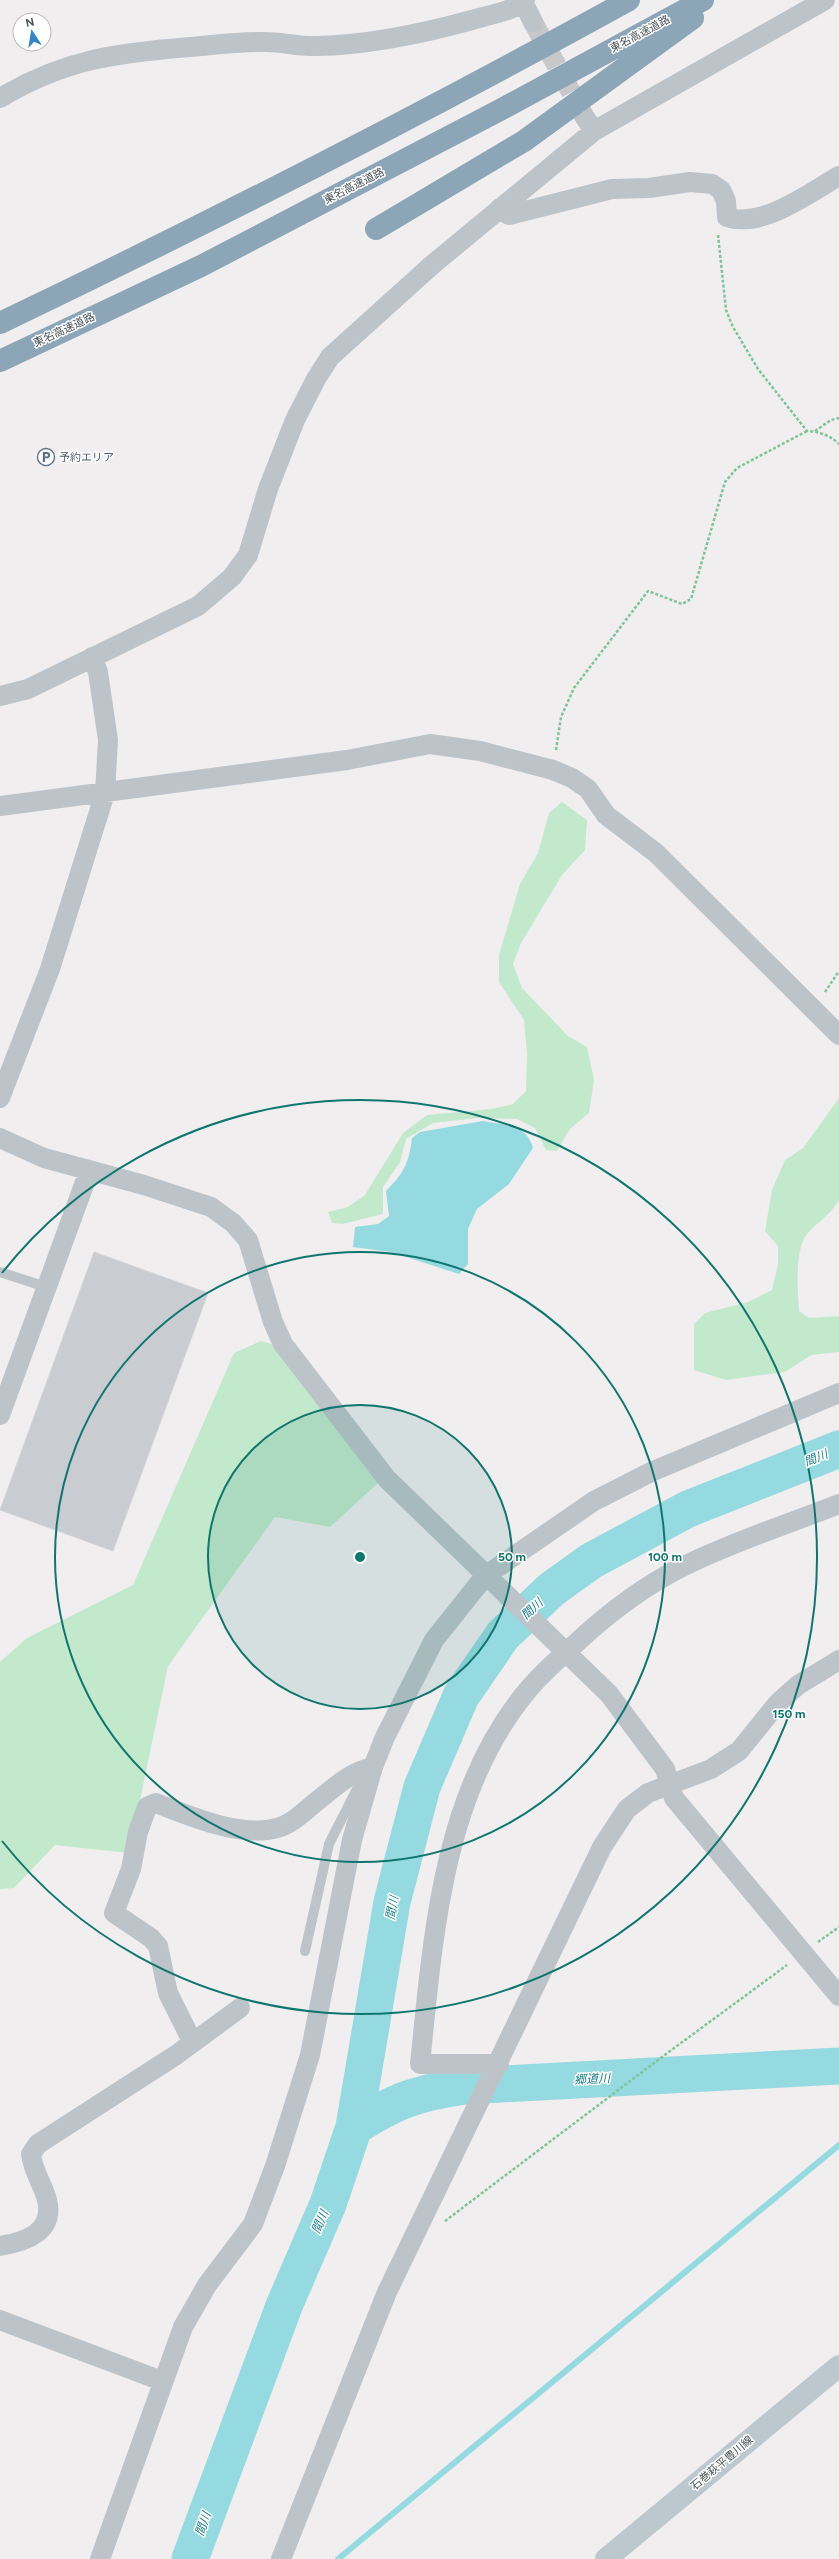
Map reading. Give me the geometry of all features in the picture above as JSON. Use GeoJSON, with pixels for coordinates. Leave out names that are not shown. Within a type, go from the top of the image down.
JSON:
{"type":"FeatureCollection","features":[{"type":"Feature","properties":{"kind":"highway"},"geometry":{"type":"LineString","coordinates":[[0,323],[186,234],[506,68],[629,0]]}},
{"type":"Feature","properties":{"kind":"highway","name":"東名高速道路"},"geometry":{"type":"LineString","coordinates":[[0,361],[201,266],[500,110],[703,0]]}},
{"type":"Feature","properties":{"kind":"highway"},"geometry":{"type":"LineString","coordinates":[[376,229],[524,142],[718,0]]}},
{"type":"Feature","properties":{"kind":"main road","name":"石巻萩平豊川線"},"geometry":{"type":"LineString","coordinates":[[606,2559],[839,2366]]}},
{"type":"Feature","properties":{"kind":"street"},"geometry":{"type":"LineString","coordinates":[[0,696],[28,689],[198,606],[232,577],[248,555],[268,489],[295,420],[330,357],[432,265],[500,208],[589,123],[825,0]]}},
{"type":"Feature","properties":{"kind":"street"},"geometry":{"type":"LineString","coordinates":[[0,98],[25,82],[80,61],[129,52],[266,42],[316,46],[373,42],[432,31],[500,12],[524,1],[533,22]]}},
{"type":"Feature","properties":{"kind":"street"},"geometry":{"type":"LineString","coordinates":[[500,208],[509,215],[612,189],[649,188],[690,182],[712,184],[721,190],[726,200],[726,217],[735,220],[757,217],[779,210],[839,176]]}},
{"type":"Feature","properties":{"kind":"street"},"geometry":{"type":"LineString","coordinates":[[0,1098],[50,969],[105,793],[108,740],[98,672],[92,658]]}},
{"type":"Feature","properties":{"kind":"street"},"geometry":{"type":"LineString","coordinates":[[0,806],[347,760],[430,744],[480,751],[553,770],[572,778],[588,789],[606,815],[656,853],[812,1010],[839,1035]]}},
{"type":"Feature","properties":{"kind":"street"},"geometry":{"type":"LineString","coordinates":[[0,1138],[44,1158],[144,1185],[211,1207],[233,1223],[248,1240],[273,1322],[284,1344],[387,1479],[609,1694],[665,1770],[674,1798],[804,1952],[839,1996]]}},
{"type":"Feature","properties":{"kind":"street"},"geometry":{"type":"LineString","coordinates":[[0,1415],[89,1171]]}},
{"type":"Feature","properties":{"kind":"street"},"geometry":{"type":"LineString","coordinates":[[100,2559],[162,2381],[183,2327],[207,2285],[253,2224],[275,2166],[310,2055],[367,1768],[385,1737],[434,1640],[488,1578],[594,1501],[644,1476],[839,1393]]}},
{"type":"Feature","properties":{"kind":"street"},"geometry":{"type":"LineString","coordinates":[[498,2066],[420,2064],[442,1892],[463,1811],[479,1769],[498,1733],[527,1691],[561,1649],[611,1612],[685,1566],[733,1544],[839,1504]]}},
{"type":"Feature","properties":{"kind":"street"},"geometry":{"type":"LineString","coordinates":[[281,2559],[387,2292],[498,2066],[602,1846],[627,1809],[648,1793],[711,1769],[739,1751],[778,1703],[798,1685],[839,1660]]}},
{"type":"Feature","properties":{"kind":"street"},"geometry":{"type":"LineString","coordinates":[[192,2041],[168,1993],[158,1946],[150,1938],[114,1912],[131,1869],[138,1832],[147,1808],[156,1803],[199,1820],[255,1831],[277,1828],[293,1821],[349,1775],[367,1768]]}},
{"type":"Feature","properties":{"kind":"street"},"geometry":{"type":"LineString","coordinates":[[0,2246],[31,2238],[43,2228],[49,2217],[47,2200],[32,2167],[31,2154],[38,2144],[163,2063],[240,2008]]}},
{"type":"Feature","properties":{"kind":"street"},"geometry":{"type":"LineString","coordinates":[[0,2320],[162,2381]]}},
{"type":"Feature","properties":{"kind":"lane"},"geometry":{"type":"LineString","coordinates":[[0,1272],[46,1287]]}},
{"type":"Feature","properties":{"kind":"lane"},"geometry":{"type":"LineString","coordinates":[[305,1951],[329,1844],[339,1820],[359,1786],[367,1768]]}},
{"type":"Feature","properties":{"kind":"path"},"geometry":{"type":"LineString","coordinates":[[726,217],[718,236],[726,310],[733,327],[758,369],[807,431]]}},
{"type":"Feature","properties":{"kind":"path"},"geometry":{"type":"LineString","coordinates":[[815,431],[831,420],[839,418]]}},
{"type":"Feature","properties":{"kind":"path"},"geometry":{"type":"LineString","coordinates":[[553,770],[561,717],[574,688],[648,592],[682,604],[691,599],[725,482],[737,468],[807,431],[815,431],[834,439],[839,444]]}},
{"type":"Feature","properties":{"kind":"path"},"geometry":{"type":"LineString","coordinates":[[812,1010],[839,971]]}},
{"type":"Feature","properties":{"kind":"path"},"geometry":{"type":"LineString","coordinates":[[439,2226],[608,2097],[839,1927]]}},
{"type":"Feature","properties":{"kind":"green space"},"geometry":{"type":"Polygon","coordinates":[[[562,802],[587,820],[585,850],[562,875],[521,943],[513,964],[522,988],[568,1036],[587,1047],[594,1080],[589,1113],[570,1129],[557,1151],[546,1150],[535,1128],[517,1119],[477,1118],[433,1123],[406,1139],[400,1162],[383,1187],[383,1214],[343,1224],[332,1223],[328,1212],[348,1207],[365,1195],[403,1133],[427,1115],[492,1109],[513,1104],[526,1091],[527,1054],[524,1020],[499,982],[499,955],[520,884],[538,853],[549,813],[562,802]]]}},
{"type":"Feature","properties":{"kind":"green space"},"geometry":{"type":"Polygon","coordinates":[[[839,1098],[839,1200],[832,1210],[807,1234],[803,1241],[798,1261],[798,1282],[799,1311],[809,1318],[839,1316],[839,1352],[811,1355],[785,1372],[726,1380],[694,1370],[694,1324],[705,1313],[748,1302],[772,1290],[778,1264],[778,1246],[765,1231],[772,1190],[785,1160],[803,1148],[839,1098]]]}},
{"type":"Feature","properties":{"kind":"green space"},"geometry":{"type":"Polygon","coordinates":[[[261,1341],[279,1346],[378,1483],[330,1527],[275,1517],[168,1666],[129,1853],[55,1845],[14,1888],[0,1889],[0,1662],[27,1638],[133,1585],[234,1353],[261,1341]]]}},
{"type":"Feature","properties":{"kind":"water"},"geometry":{"type":"Polygon","coordinates":[[[483,1121],[506,1125],[520,1130],[526,1134],[533,1148],[509,1184],[477,1209],[468,1229],[468,1264],[459,1274],[391,1252],[353,1247],[355,1227],[378,1224],[389,1216],[386,1191],[405,1167],[412,1138],[420,1132],[483,1121]]]}},
{"type":"Feature","properties":{"kind":"building"},"geometry":{"type":"Polygon","coordinates":[[[94,1252],[208,1293],[113,1551],[0,1510],[94,1252]]]}},
{"type":"Feature","properties":{"kind":"waterway","name":"間川"},"geometry":{"type":"LineString","coordinates":[[190,2559],[284,2306],[328,2204],[354,2127],[392,1902],[422,1787],[461,1696],[503,1635],[552,1589],[591,1561],[688,1509],[839,1449]]}},
{"type":"Feature","properties":{"kind":"waterway","name":"郷道川"},"geometry":{"type":"LineString","coordinates":[[354,2127],[394,2104],[406,2099],[465,2086],[839,2066]]}},
{"type":"Feature","properties":{"kind":"waterway"},"geometry":{"type":"LineString","coordinates":[[338,2559],[839,2145]]}},
{"type":"Feature","properties":{"kind":"tunnel"},"geometry":{"type":"LineString","coordinates":[[533,22],[584,116]]}},
{"type":"Feature","properties":{"kind":"place","name":"予約エリア"},"geometry":{"type":"Point","coordinates":[46,457]}}]}
